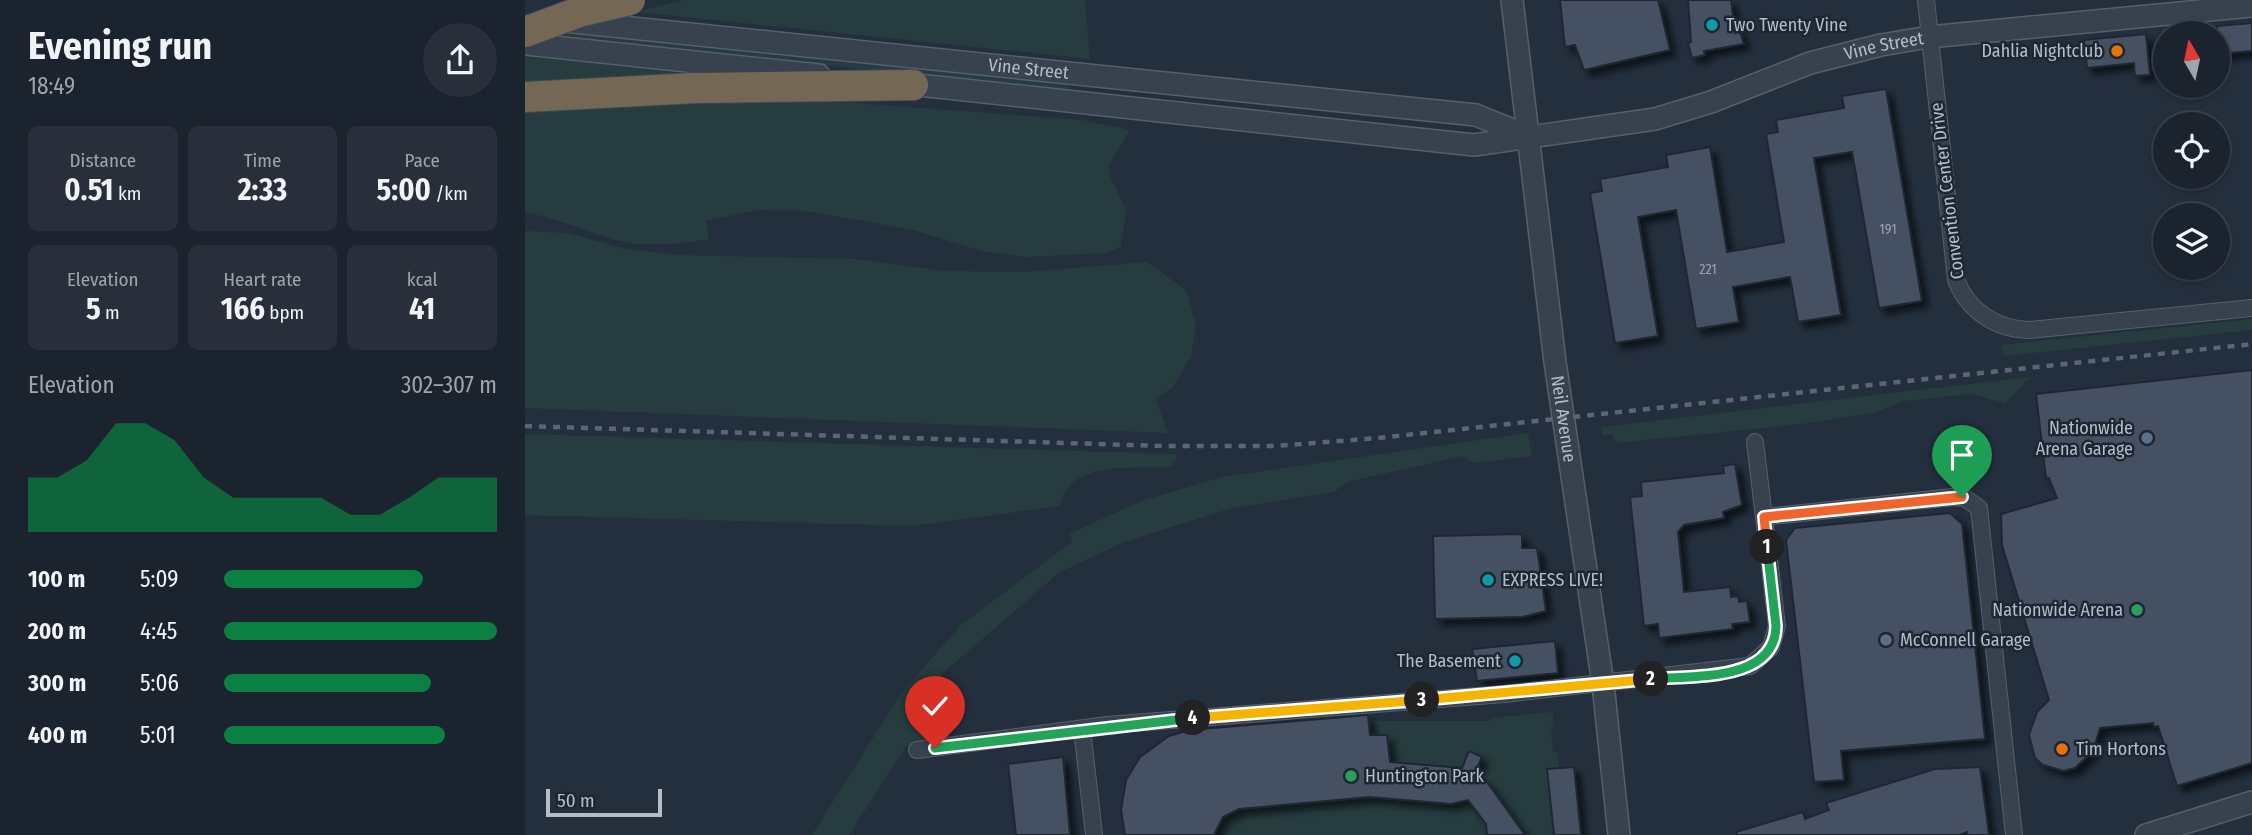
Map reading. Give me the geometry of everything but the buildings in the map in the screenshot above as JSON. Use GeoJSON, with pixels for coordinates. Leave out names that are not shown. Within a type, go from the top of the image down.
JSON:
{"type":"FeatureCollection","features":[{"type":"Feature","properties":{"kind":"highway"},"geometry":{"type":"LineString","coordinates":[[525,32],[579,12],[630,0]]}},
{"type":"Feature","properties":{"kind":"highway"},"geometry":{"type":"LineString","coordinates":[[525,97],[695,88],[913,85]]}},
{"type":"Feature","properties":{"kind":"street","name":"Neil Avenue"},"geometry":{"type":"LineString","coordinates":[[1512,0],[1555,362],[1603,684],[1619,835]]}},
{"type":"Feature","properties":{"kind":"street","name":"Convention Center Drive"},"geometry":{"type":"LineString","coordinates":[[1926,0],[1956,280],[1961,293],[1973,306],[1995,323],[2029,330],[2252,308]]}},
{"type":"Feature","properties":{"kind":"street","name":"Vine Street"},"geometry":{"type":"LineString","coordinates":[[525,44],[1474,145],[1655,119],[1711,102],[1810,63],[1881,45],[2189,6],[2252,6]]}},
{"type":"Feature","properties":{"kind":"street","name":"Vine Street"},"geometry":{"type":"LineString","coordinates":[[525,17],[1476,115],[1528,137]]}},
{"type":"Feature","properties":{"kind":"street"},"geometry":{"type":"LineString","coordinates":[[917,750],[1082,729],[1741,670],[1766,655],[1775,637],[1776,626],[1755,442]]}},
{"type":"Feature","properties":{"kind":"street"},"geometry":{"type":"LineString","coordinates":[[1764,517],[1953,497],[1965,498],[1979,508],[2014,835]]}},
{"type":"Feature","properties":{"kind":"street"},"geometry":{"type":"LineString","coordinates":[[1082,729],[1094,835]]}},
{"type":"Feature","properties":{"kind":"street"},"geometry":{"type":"LineString","coordinates":[[2146,835],[2252,802]]}},
{"type":"Feature","properties":{"kind":"green space"},"geometry":{"type":"Polygon","coordinates":[[[683,0],[1085,0],[1090,59],[636,12],[683,0]]]}},
{"type":"Feature","properties":{"kind":"green space"},"geometry":{"type":"Polygon","coordinates":[[[525,26],[1070,82],[1069,91],[525,34],[525,26]]]}},
{"type":"Feature","properties":{"kind":"green space"},"geometry":{"type":"Polygon","coordinates":[[[525,53],[737,76],[525,88],[525,53]]]}},
{"type":"Feature","properties":{"kind":"green space"},"geometry":{"type":"Polygon","coordinates":[[[776,97],[1082,120],[1130,130],[1109,165],[1110,176],[1126,210],[1121,247],[1105,253],[1026,257],[982,251],[909,229],[804,211],[758,210],[706,221],[709,239],[645,244],[608,238],[525,212],[525,106],[776,97]]]}},
{"type":"Feature","properties":{"kind":"green space"},"geometry":{"type":"Polygon","coordinates":[[[525,231],[569,233],[625,249],[678,255],[857,259],[943,271],[1026,272],[1147,262],[1186,290],[1196,325],[1191,357],[1173,387],[1156,399],[1168,433],[525,408],[525,231]]]}},
{"type":"Feature","properties":{"kind":"green space"},"geometry":{"type":"Polygon","coordinates":[[[2252,319],[2252,330],[2004,356],[2001,345],[2252,319]]]}},
{"type":"Feature","properties":{"kind":"green space"},"geometry":{"type":"Polygon","coordinates":[[[2030,377],[2005,403],[1970,394],[1904,401],[1874,413],[1801,424],[1616,443],[1612,434],[1602,435],[1601,427],[2030,377]]]}},
{"type":"Feature","properties":{"kind":"green space"},"geometry":{"type":"Polygon","coordinates":[[[1528,433],[1532,456],[1474,463],[1463,456],[1347,482],[1334,492],[1232,508],[1124,542],[1060,572],[943,673],[939,680],[944,741],[906,746],[849,835],[812,835],[901,693],[961,625],[1072,542],[1069,534],[1141,501],[1222,477],[1528,433]]]}},
{"type":"Feature","properties":{"kind":"green space"},"geometry":{"type":"Polygon","coordinates":[[[525,434],[1175,454],[1177,460],[1170,467],[1122,468],[1089,474],[1076,480],[1066,491],[1060,506],[913,526],[525,515],[525,434]]]}},
{"type":"Feature","properties":{"kind":"green space","name":"Huntington Park"},"geometry":{"type":"Polygon","coordinates":[[[1553,712],[1553,752],[1557,752],[1559,768],[1574,767],[1581,835],[1125,835],[1121,810],[1126,780],[1140,757],[1169,736],[1190,730],[1368,714],[1369,721],[1490,721],[1491,718],[1553,712]]]}},
{"type":"Feature","properties":{"kind":"railway"},"geometry":{"type":"LineString","coordinates":[[525,426],[1162,446],[1275,446],[1378,438],[2252,344]]}},
{"type":"Feature","properties":{"kind":"place","name":"Two Twenty Vine"},"geometry":{"type":"Point","coordinates":[1712,25]}},
{"type":"Feature","properties":{"kind":"place","name":"Dahlia Nightclub"},"geometry":{"type":"Point","coordinates":[2117,51]}},
{"type":"Feature","properties":{"kind":"place","name":"Nationwide Arena Garage"},"geometry":{"type":"Point","coordinates":[2147,438]}},
{"type":"Feature","properties":{"kind":"place","name":"EXPRESS LIVE!"},"geometry":{"type":"Point","coordinates":[1488,580]}},
{"type":"Feature","properties":{"kind":"place","name":"Nationwide Arena"},"geometry":{"type":"Point","coordinates":[2137,610]}},
{"type":"Feature","properties":{"kind":"place","name":"McConnell Garage"},"geometry":{"type":"Point","coordinates":[1886,640]}},
{"type":"Feature","properties":{"kind":"place","name":"The Basement"},"geometry":{"type":"Point","coordinates":[1515,661]}},
{"type":"Feature","properties":{"kind":"place","name":"Tim Hortons"},"geometry":{"type":"Point","coordinates":[2062,749]}},
{"type":"Feature","properties":{"kind":"place","name":"Huntington Park"},"geometry":{"type":"Point","coordinates":[1351,776]}},
{"type":"Feature","properties":{"kind":"route"},"geometry":{"type":"LineString","coordinates":[[935,748],[1107,725],[1504,694],[1741,670],[1766,655],[1776,632],[1764,517],[1962,497]]}}]}
